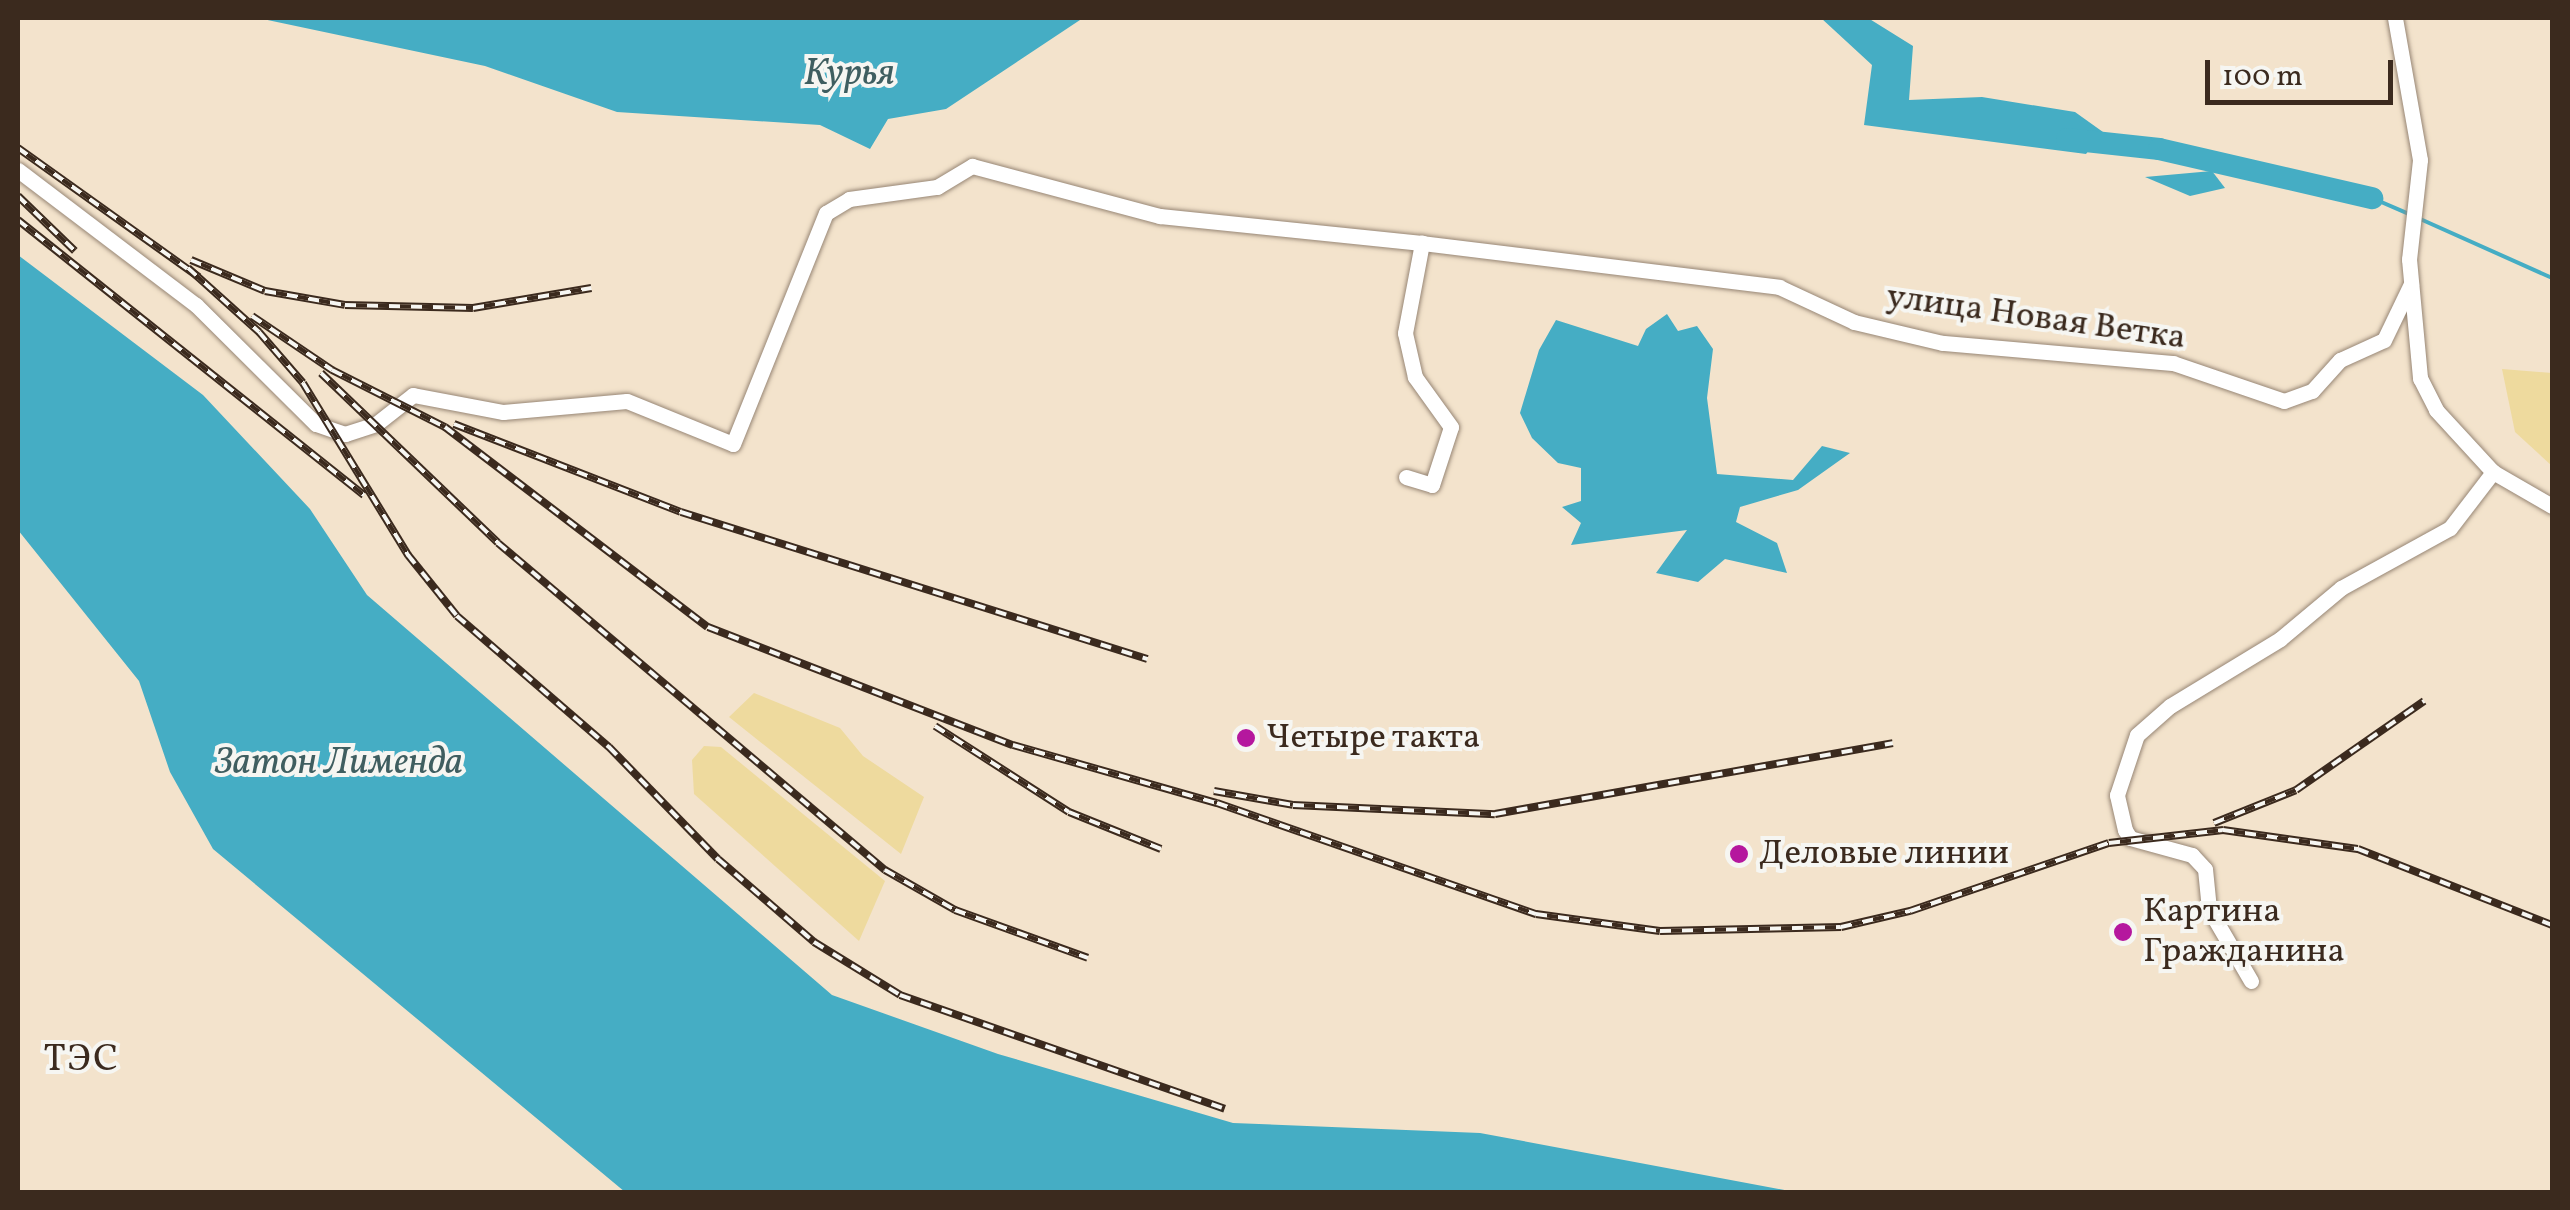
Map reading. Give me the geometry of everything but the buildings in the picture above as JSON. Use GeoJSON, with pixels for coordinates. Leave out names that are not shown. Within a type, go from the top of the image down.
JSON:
{"type":"FeatureCollection","features":[{"type":"Feature","properties":{"kind":"street"},"geometry":{"type":"LineString","coordinates":[[2396,18],[2420,160],[2410,284],[2420,378],[2436,410],[2493,472],[2552,506]]}},
{"type":"Feature","properties":{"kind":"street","name":"улица Новая Ветка"},"geometry":{"type":"LineString","coordinates":[[18,170],[196,305],[326,429],[354,434],[412,395],[503,412],[627,400],[733,444],[826,213],[849,199],[937,187],[972,166],[1160,216],[1422,243],[1779,287],[1854,322],[1925,339],[2021,354],[2173,363],[2284,401],[2312,391],[2340,360],[2384,340],[2410,284]]}},
{"type":"Feature","properties":{"kind":"street"},"geometry":{"type":"LineString","coordinates":[[1406,477],[1432,485],[1451,427],[1415,376],[1405,333],[1422,243]]}},
{"type":"Feature","properties":{"kind":"street"},"geometry":{"type":"LineString","coordinates":[[2251,981],[2210,909],[2205,869],[2192,855],[2130,838],[2125,830],[2117,795],[2136,735],[2170,706],[2280,639],[2341,588],[2450,528],[2493,472]]}},
{"type":"Feature","properties":{"kind":"sand"},"geometry":{"type":"Polygon","coordinates":[[[2502,369],[2552,373],[2552,466],[2515,432],[2502,369]]]}},
{"type":"Feature","properties":{"kind":"sand"},"geometry":{"type":"Polygon","coordinates":[[[754,693],[840,728],[863,756],[924,797],[901,854],[729,717],[754,693]]]}},
{"type":"Feature","properties":{"kind":"sand"},"geometry":{"type":"Polygon","coordinates":[[[704,746],[721,747],[885,881],[859,941],[694,794],[692,760],[704,746]]]}},
{"type":"Feature","properties":{"kind":"water","name":"Курья"},"geometry":{"type":"Polygon","coordinates":[[[258,18],[1083,18],[946,109],[888,119],[870,149],[820,125],[617,112],[485,66],[258,18]]]}},
{"type":"Feature","properties":{"kind":"water"},"geometry":{"type":"Polygon","coordinates":[[[1821,18],[1868,18],[1913,46],[1909,100],[1982,97],[2075,112],[2103,132],[2086,154],[1864,125],[1872,65],[1821,18]]]}},
{"type":"Feature","properties":{"kind":"water"},"geometry":{"type":"Polygon","coordinates":[[[2212,171],[2225,188],[2190,196],[2145,177],[2212,171]]]}},
{"type":"Feature","properties":{"kind":"water","name":"Затон Лименда"},"geometry":{"type":"Polygon","coordinates":[[[18,255],[203,395],[310,509],[367,595],[832,995],[998,1054],[1233,1123],[1480,1133],[1795,1192],[625,1192],[213,849],[170,772],[139,681],[18,530],[18,255]]]}},
{"type":"Feature","properties":{"kind":"water"},"geometry":{"type":"Polygon","coordinates":[[[1667,314],[1678,331],[1697,326],[1713,349],[1707,398],[1717,474],[1793,480],[1822,446],[1850,453],[1798,490],[1740,507],[1736,522],[1777,543],[1787,573],[1725,559],[1698,582],[1656,573],[1687,530],[1571,545],[1581,523],[1562,507],[1581,501],[1581,468],[1558,463],[1532,438],[1520,413],[1539,350],[1556,320],[1638,346],[1646,329],[1667,314]]]}},
{"type":"Feature","properties":{"kind":"waterway"},"geometry":{"type":"LineString","coordinates":[[2067,139],[2159,149],[2372,198]]}},
{"type":"Feature","properties":{"kind":"waterway"},"geometry":{"type":"LineString","coordinates":[[2372,198],[2409,214]]}},
{"type":"Feature","properties":{"kind":"waterway"},"geometry":{"type":"LineString","coordinates":[[2418,218],[2552,278]]}},
{"type":"Feature","properties":{"kind":"railway"},"geometry":{"type":"LineString","coordinates":[[18,148],[199,277]]}},
{"type":"Feature","properties":{"kind":"railway"},"geometry":{"type":"LineString","coordinates":[[18,196],[75,251]]}},
{"type":"Feature","properties":{"kind":"railway"},"geometry":{"type":"LineString","coordinates":[[18,220],[364,495]]}},
{"type":"Feature","properties":{"kind":"railway"},"geometry":{"type":"LineString","coordinates":[[191,260],[265,291],[345,305],[473,308],[591,288]]}},
{"type":"Feature","properties":{"kind":"railway"},"geometry":{"type":"LineString","coordinates":[[188,268],[259,332],[303,383],[408,555],[457,616],[609,747],[718,859],[814,942],[900,995],[1225,1109]]}},
{"type":"Feature","properties":{"kind":"railway"},"geometry":{"type":"LineString","coordinates":[[252,316],[332,370],[445,427],[708,627],[1013,745],[1217,803],[1536,914],[1660,931],[1841,927],[1910,911],[2109,843],[2223,830],[2358,849],[2552,925]]}},
{"type":"Feature","properties":{"kind":"railway"},"geometry":{"type":"LineString","coordinates":[[321,373],[498,543],[885,870],[955,910],[1088,958]]}},
{"type":"Feature","properties":{"kind":"railway"},"geometry":{"type":"LineString","coordinates":[[454,424],[681,512],[1147,659]]}},
{"type":"Feature","properties":{"kind":"railway"},"geometry":{"type":"LineString","coordinates":[[2214,823],[2296,790],[2424,701]]}},
{"type":"Feature","properties":{"kind":"railway"},"geometry":{"type":"LineString","coordinates":[[935,726],[1069,812],[1161,849]]}},
{"type":"Feature","properties":{"kind":"railway"},"geometry":{"type":"LineString","coordinates":[[1214,791],[1293,805],[1495,814],[1893,743]]}},
{"type":"Feature","properties":{"kind":"place","name":"Четыре такта"},"geometry":{"type":"Point","coordinates":[1246,738]}},
{"type":"Feature","properties":{"kind":"place","name":"Деловые линии"},"geometry":{"type":"Point","coordinates":[1739,854]}},
{"type":"Feature","properties":{"kind":"place","name":"Картина Гражданина"},"geometry":{"type":"Point","coordinates":[2123,932]}},
{"type":"Feature","properties":{"kind":"district","name":"ТЭС"},"geometry":{"type":"Point","coordinates":[82,1061]}}]}
